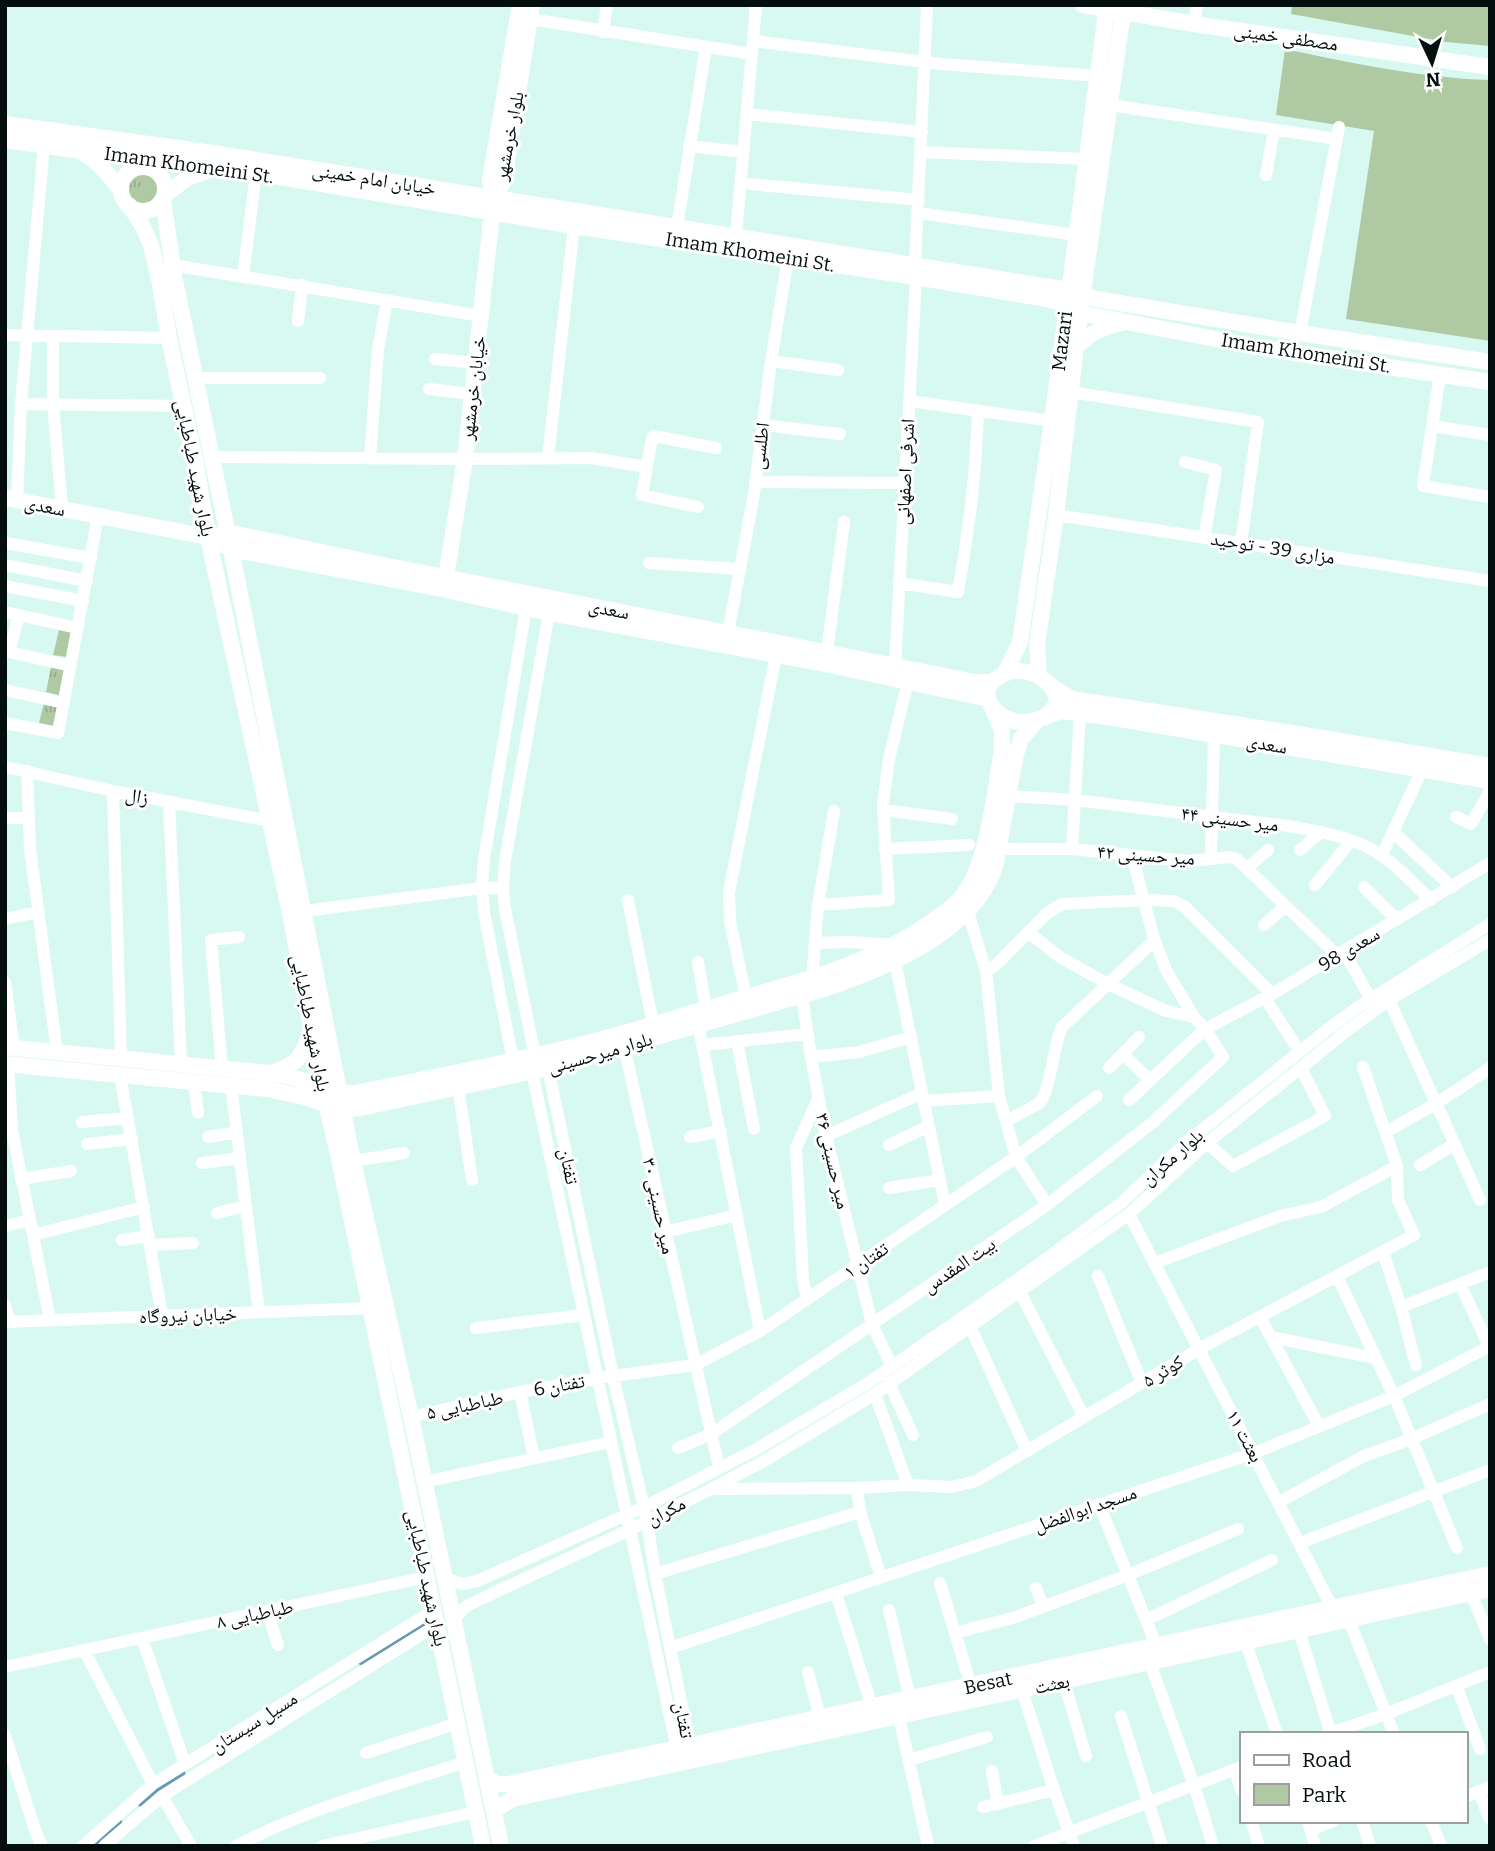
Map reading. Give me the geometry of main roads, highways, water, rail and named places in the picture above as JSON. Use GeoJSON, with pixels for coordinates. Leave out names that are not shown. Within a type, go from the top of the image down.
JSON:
{"type":"FeatureCollection","features":[{"type":"Feature","properties":{"kind":"main road","name":"بلوار خرمشهر"},"geometry":{"type":"LineString","coordinates":[[493,205],[490,179],[520,5]]}},
{"type":"Feature","properties":{"kind":"main road","name":"مصطفی خمینی"},"geometry":{"type":"LineString","coordinates":[[1083,5],[1490,67]]}},
{"type":"Feature","properties":{"kind":"main road","name":"Mazari"},"geometry":{"type":"LineString","coordinates":[[1045,681],[1037,643],[1056,515],[1076,347],[1077,234],[1098,76],[1115,8]]}},
{"type":"Feature","properties":{"kind":"main road","name":"Mazari"},"geometry":{"type":"LineString","coordinates":[[1005,673],[1020,642],[1052,421],[1110,105],[1115,8]]}},
{"type":"Feature","properties":{"kind":"main road","name":"بلوار خرمشهر"},"geometry":{"type":"LineString","coordinates":[[493,205],[504,180],[531,12]]}},
{"type":"Feature","properties":{"kind":"main road","name":"خیابان امام خمینی"},"geometry":{"type":"LineString","coordinates":[[5,124],[174,148],[493,205],[677,227]]}},
{"type":"Feature","properties":{"kind":"main road"},"geometry":{"type":"LineString","coordinates":[[86,136],[112,147],[162,176],[166,190],[164,198]]}},
{"type":"Feature","properties":{"kind":"main road","name":"Imam Khomeini St."},"geometry":{"type":"LineString","coordinates":[[5,139],[144,164],[256,173],[493,205],[574,226],[788,258],[915,271]]}},
{"type":"Feature","properties":{"kind":"main road"},"geometry":{"type":"LineString","coordinates":[[174,148],[124,177],[125,198],[135,210],[151,210],[187,178],[215,169]]}},
{"type":"Feature","properties":{"kind":"main road","name":"بلوار شهید طباطبایی"},"geometry":{"type":"LineString","coordinates":[[76,150],[89,156],[106,172],[141,223],[151,245],[208,537],[270,821],[341,1093],[353,1161],[411,1417],[501,1846]]}},
{"type":"Feature","properties":{"kind":"main road","name":"بلوار شهید طباطبایی"},"geometry":{"type":"LineString","coordinates":[[164,198],[172,265],[231,549],[296,913],[323,1087],[483,1846]]}},
{"type":"Feature","properties":{"kind":"main road","name":"خیابان خرمشهر"},"geometry":{"type":"LineString","coordinates":[[446,577],[464,459],[493,205]]}},
{"type":"Feature","properties":{"kind":"main road","name":"Imam Khomeini St."},"geometry":{"type":"LineString","coordinates":[[677,227],[1075,301],[1131,322],[1268,349],[1490,382]]}},
{"type":"Feature","properties":{"kind":"main road","name":"Imam Khomeini St."},"geometry":{"type":"LineString","coordinates":[[1075,301],[1096,299],[1490,362]]}},
{"type":"Feature","properties":{"kind":"main road"},"geometry":{"type":"LineString","coordinates":[[1076,347],[1091,333],[1107,326],[1131,322]]}},
{"type":"Feature","properties":{"kind":"main road","name":"سعدی"},"geometry":{"type":"LineString","coordinates":[[11,499],[208,537],[231,549],[908,681],[990,703]]}},
{"type":"Feature","properties":{"kind":"main road"},"geometry":{"type":"LineString","coordinates":[[208,537],[227,533]]}},
{"type":"Feature","properties":{"kind":"main road","name":"سعدی"},"geometry":{"type":"LineString","coordinates":[[227,533],[975,682],[991,682]]}},
{"type":"Feature","properties":{"kind":"main road"},"geometry":{"type":"LineString","coordinates":[[1026,671],[1045,681],[1055,694],[1056,703],[1052,711],[1031,722],[1017,722],[1004,717],[990,703],[987,690],[991,682],[1005,673],[1026,671]]}},
{"type":"Feature","properties":{"kind":"main road","name":"سعدی"},"geometry":{"type":"LineString","coordinates":[[1045,681],[1072,699],[1490,766]]}},
{"type":"Feature","properties":{"kind":"main road","name":"بلوار میرحسینی"},"geometry":{"type":"LineString","coordinates":[[7,1064],[120,1067],[181,1065],[292,1077],[341,1093],[433,1085],[458,1087],[538,1065],[624,1046],[802,996],[859,977],[894,953],[958,901],[969,887],[980,864],[1002,750],[1002,732],[990,703]]}},
{"type":"Feature","properties":{"kind":"main road","name":"سعدی"},"geometry":{"type":"LineString","coordinates":[[1041,718],[1061,711],[1080,713],[1490,781]]}},
{"type":"Feature","properties":{"kind":"main road","name":"بلوار میرحسینی"},"geometry":{"type":"LineString","coordinates":[[9,1047],[57,1052],[194,1082],[267,1089],[343,1110],[365,1107],[513,1061],[538,1065],[617,1035],[812,979],[864,959],[894,953],[946,930],[968,912],[981,894],[994,869],[1021,739],[1041,718]]}},
{"type":"Feature","properties":{"kind":"main road"},"geometry":{"type":"LineString","coordinates":[[269,1073],[294,1064],[304,1050],[312,1029]]}},
{"type":"Feature","properties":{"kind":"main road"},"geometry":{"type":"LineString","coordinates":[[292,1077],[296,1079],[298,1087],[292,1094]]}},
{"type":"Feature","properties":{"kind":"main road","name":"Besat"},"geometry":{"type":"LineString","coordinates":[[684,1752],[820,1718],[971,1686],[1040,1679],[1157,1647],[1490,1574]]}},
{"type":"Feature","properties":{"kind":"main road","name":"بعثت"},"geometry":{"type":"LineString","coordinates":[[494,1811],[511,1791],[684,1752],[900,1717],[1022,1690],[1040,1679],[1064,1682],[1490,1589]]}},
{"type":"Feature","properties":{"kind":"main road"},"geometry":{"type":"LineString","coordinates":[[458,1723],[475,1718]]}},
{"type":"Feature","properties":{"kind":"main road"},"geometry":{"type":"LineString","coordinates":[[487,1778],[511,1791]]}},
{"type":"Feature","properties":{"kind":"waterway"},"geometry":{"type":"LineString","coordinates":[[362,1661],[422,1625]]}},
{"type":"Feature","properties":{"kind":"waterway"},"geometry":{"type":"LineString","coordinates":[[141,1802],[181,1774]]}},
{"type":"Feature","properties":{"kind":"waterway"},"geometry":{"type":"LineString","coordinates":[[93,1846],[118,1823]]}}]}
